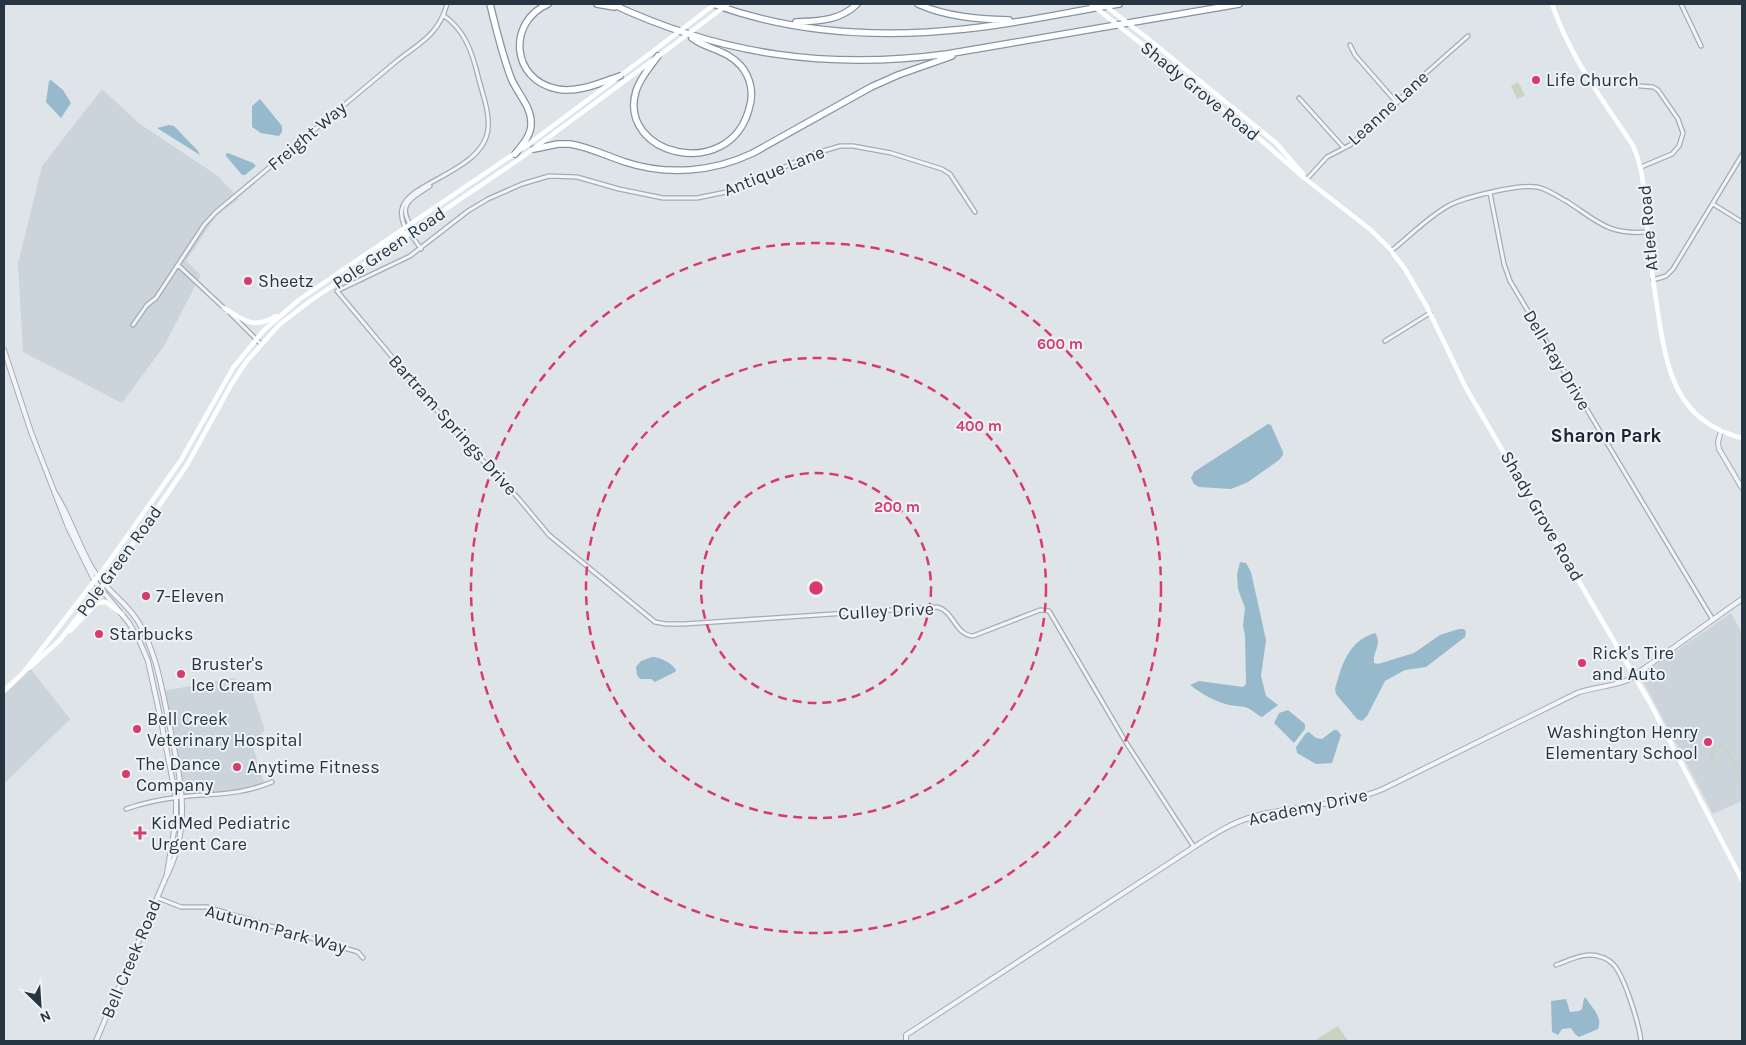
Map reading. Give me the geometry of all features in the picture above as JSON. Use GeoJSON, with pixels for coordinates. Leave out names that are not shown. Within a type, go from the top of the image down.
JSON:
{"type":"FeatureCollection","features":[{"type":"Feature","properties":{"kind":"highway"},"geometry":{"type":"LineString","coordinates":[[490,4],[511,78],[531,120],[532,126],[528,136],[515,154]]}},
{"type":"Feature","properties":{"kind":"highway"},"geometry":{"type":"LineString","coordinates":[[548,4],[531,15],[521,35],[520,49],[522,61],[533,77],[544,84],[565,90],[589,86],[620,76]]}},
{"type":"Feature","properties":{"kind":"highway"},"geometry":{"type":"LineString","coordinates":[[597,4],[620,8]]}},
{"type":"Feature","properties":{"kind":"highway"},"geometry":{"type":"LineString","coordinates":[[612,4],[688,35],[771,54],[824,59],[886,60],[969,50],[1239,4]]}},
{"type":"Feature","properties":{"kind":"highway"},"geometry":{"type":"LineString","coordinates":[[714,4],[787,23],[845,31],[898,33],[960,30],[1119,4]]}},
{"type":"Feature","properties":{"kind":"highway"},"geometry":{"type":"LineString","coordinates":[[787,23],[833,18],[848,11],[857,4]]}},
{"type":"Feature","properties":{"kind":"highway"},"geometry":{"type":"LineString","coordinates":[[918,4],[940,12],[965,17],[1024,20]]}},
{"type":"Feature","properties":{"kind":"highway"},"geometry":{"type":"LineString","coordinates":[[658,56],[641,81],[634,98],[635,116],[645,133],[662,147],[684,154],[707,152],[727,143],[738,132],[748,114],[752,94],[750,81],[743,68],[732,57],[717,49],[699,43],[688,35]]}},
{"type":"Feature","properties":{"kind":"highway"},"geometry":{"type":"LineString","coordinates":[[534,149],[558,144],[570,144],[647,168],[672,171],[708,168],[735,161],[753,153],[887,79],[969,50]]}},
{"type":"Feature","properties":{"kind":"main road","name":"Pole Green Road"},"geometry":{"type":"LineString","coordinates":[[24,672],[95,582],[181,460],[228,374],[255,339],[283,312],[305,295],[515,154],[714,4]]}},
{"type":"Feature","properties":{"kind":"main road","name":"Pole Green Road"},"geometry":{"type":"LineString","coordinates":[[4,691],[60,640],[101,590],[182,473],[205,435],[232,383],[261,344],[298,309],[534,149],[728,4]]}},
{"type":"Feature","properties":{"kind":"main road","name":"Shady Grove Road"},"geometry":{"type":"LineString","coordinates":[[1091,4],[1371,230],[1391,251],[1411,277],[1466,388],[1669,738],[1742,880]]}},
{"type":"Feature","properties":{"kind":"main road","name":"Shady Grove Road"},"geometry":{"type":"LineString","coordinates":[[1103,4],[1276,143],[1307,180]]}},
{"type":"Feature","properties":{"kind":"main road","name":"Atlee Road"},"geometry":{"type":"LineString","coordinates":[[1552,4],[1574,56],[1599,97],[1632,144],[1641,167],[1645,188],[1653,280],[1665,357],[1672,380],[1694,412],[1721,431],[1742,438]]}},
{"type":"Feature","properties":{"kind":"main road"},"geometry":{"type":"LineString","coordinates":[[1197,89],[1202,83]]}},
{"type":"Feature","properties":{"kind":"main road"},"geometry":{"type":"LineString","coordinates":[[376,247],[388,244],[405,233],[410,233],[412,223]]}},
{"type":"Feature","properties":{"kind":"main road"},"geometry":{"type":"LineString","coordinates":[[224,308],[244,321],[255,324],[266,321],[283,312]]}},
{"type":"Feature","properties":{"kind":"main road"},"geometry":{"type":"LineString","coordinates":[[60,640],[97,603],[106,602],[122,614]]}},
{"type":"Feature","properties":{"kind":"street","name":"Freight Way"},"geometry":{"type":"LineString","coordinates":[[134,325],[146,306],[156,298],[208,220],[423,42],[432,33],[443,15],[447,4]]}},
{"type":"Feature","properties":{"kind":"street"},"geometry":{"type":"LineString","coordinates":[[1681,4],[1701,46]]}},
{"type":"Feature","properties":{"kind":"street"},"geometry":{"type":"LineString","coordinates":[[412,223],[404,212],[408,203],[473,156],[483,145],[487,134],[488,123],[485,104],[470,48],[458,29],[443,15]]}},
{"type":"Feature","properties":{"kind":"street","name":"Leanne Lane"},"geometry":{"type":"LineString","coordinates":[[1307,180],[1327,157],[1344,148],[1397,103],[1417,81],[1468,36]]}},
{"type":"Feature","properties":{"kind":"street"},"geometry":{"type":"LineString","coordinates":[[1350,45],[1355,55],[1397,103]]}},
{"type":"Feature","properties":{"kind":"street"},"geometry":{"type":"LineString","coordinates":[[1640,86],[1653,86],[1658,90],[1678,119],[1683,137],[1679,146],[1672,154],[1641,167]]}},
{"type":"Feature","properties":{"kind":"street"},"geometry":{"type":"LineString","coordinates":[[1299,98],[1344,148]]}},
{"type":"Feature","properties":{"kind":"street","name":"Antique Lane"},"geometry":{"type":"LineString","coordinates":[[337,291],[403,260],[421,249],[477,205],[502,192],[542,178],[558,176],[577,177],[644,195],[669,198],[697,198],[736,190],[810,155],[831,148],[847,146],[890,153],[942,169],[950,174],[975,212]]}},
{"type":"Feature","properties":{"kind":"street"},"geometry":{"type":"LineString","coordinates":[[1653,280],[1662,278],[1673,269],[1742,155]]}},
{"type":"Feature","properties":{"kind":"street"},"geometry":{"type":"LineString","coordinates":[[405,228],[401,210],[406,202],[415,193],[450,172]]}},
{"type":"Feature","properties":{"kind":"street"},"geometry":{"type":"LineString","coordinates":[[1391,251],[1448,206],[1463,199],[1526,187],[1539,188],[1612,230],[1626,233],[1648,232]]}},
{"type":"Feature","properties":{"kind":"street","name":"Dell-Ray Drive"},"geometry":{"type":"LineString","coordinates":[[1490,193],[1504,264],[1510,281],[1713,620]]}},
{"type":"Feature","properties":{"kind":"street"},"geometry":{"type":"LineString","coordinates":[[1713,204],[1742,222]]}},
{"type":"Feature","properties":{"kind":"street"},"geometry":{"type":"LineString","coordinates":[[410,233],[421,249]]}},
{"type":"Feature","properties":{"kind":"street"},"geometry":{"type":"LineString","coordinates":[[178,265],[261,344]]}},
{"type":"Feature","properties":{"kind":"street","name":"Bartram Springs Drive"},"geometry":{"type":"LineString","coordinates":[[337,291],[462,440],[519,499],[549,535],[573,555]]}},
{"type":"Feature","properties":{"kind":"street"},"geometry":{"type":"LineString","coordinates":[[1385,341],[1430,313]]}},
{"type":"Feature","properties":{"kind":"street","name":"Bell Creek Road"},"geometry":{"type":"LineString","coordinates":[[4,350],[32,432],[68,527],[95,582],[122,614],[140,642],[150,668],[176,798],[176,819],[166,877]]}},
{"type":"Feature","properties":{"kind":"street"},"geometry":{"type":"LineString","coordinates":[[1721,431],[1718,442],[1719,450],[1742,488]]}},
{"type":"Feature","properties":{"kind":"street","name":"Bell Creek Road"},"geometry":{"type":"LineString","coordinates":[[56,493],[90,563],[98,576],[136,618],[156,659],[182,797],[182,824],[175,861],[166,877],[96,1041]]}},
{"type":"Feature","properties":{"kind":"street","name":"Culley Drive"},"geometry":{"type":"LineString","coordinates":[[573,555],[651,620],[661,624],[744,621],[937,607],[948,613],[962,633],[973,636],[1040,610],[1046,610],[1051,614],[1127,744],[1194,847]]}},
{"type":"Feature","properties":{"kind":"street","name":"Academy Drive"},"geometry":{"type":"LineString","coordinates":[[906,1041],[906,1035],[1194,847],[1231,826],[1252,817],[1277,811],[1354,799],[1370,794],[1577,693],[1611,686],[1634,676],[1742,599]]}},
{"type":"Feature","properties":{"kind":"street"},"geometry":{"type":"LineString","coordinates":[[126,809],[182,797],[237,793],[272,782]]}},
{"type":"Feature","properties":{"kind":"street","name":"Autumn Park Way"},"geometry":{"type":"LineString","coordinates":[[158,898],[181,907],[207,907],[249,919],[358,952],[362,958]]}},
{"type":"Feature","properties":{"kind":"street"},"geometry":{"type":"LineString","coordinates":[[1556,964],[1581,956],[1592,955],[1601,957],[1615,966],[1622,980],[1642,1041]]}},
{"type":"Feature","properties":{"kind":"shaded area"},"geometry":{"type":"Polygon","coordinates":[[[102,89],[140,124],[218,176],[239,199],[216,216],[186,261],[201,275],[164,346],[122,403],[23,352],[18,264],[42,166],[102,89]]]}},
{"type":"Feature","properties":{"kind":"shaded area","name":"Washington Henry Elementary School"},"geometry":{"type":"Polygon","coordinates":[[[1731,613],[1742,633],[1742,801],[1713,814],[1644,683],[1643,676],[1647,671],[1731,613]]]}},
{"type":"Feature","properties":{"kind":"shaded area"},"geometry":{"type":"Polygon","coordinates":[[[30,668],[70,719],[4,784],[4,694],[30,668]]]}},
{"type":"Feature","properties":{"kind":"shaded area"},"geometry":{"type":"Polygon","coordinates":[[[234,678],[245,683],[252,692],[264,727],[264,731],[252,744],[265,785],[233,794],[182,797],[163,691],[234,678]]]}},
{"type":"Feature","properties":{"kind":"green space"},"geometry":{"type":"Polygon","coordinates":[[[1518,82],[1525,95],[1517,99],[1511,86],[1518,82]]]}},
{"type":"Feature","properties":{"kind":"green space"},"geometry":{"type":"Polygon","coordinates":[[[1720,745],[1733,758],[1739,772],[1739,776],[1734,780],[1726,779],[1724,776],[1727,779],[1734,779],[1738,775],[1733,761],[1719,747],[1713,750],[1718,768],[1711,758],[1710,751],[1713,747],[1720,745]]]}},
{"type":"Feature","properties":{"kind":"green space"},"geometry":{"type":"Polygon","coordinates":[[[1338,1026],[1348,1041],[1314,1041],[1338,1026]]]}},
{"type":"Feature","properties":{"kind":"water"},"geometry":{"type":"Polygon","coordinates":[[[51,80],[63,90],[71,103],[61,118],[46,102],[49,81],[51,80]]]}},
{"type":"Feature","properties":{"kind":"water"},"geometry":{"type":"Polygon","coordinates":[[[260,99],[282,126],[282,132],[279,136],[261,133],[252,127],[252,106],[260,99]]]}},
{"type":"Feature","properties":{"kind":"water"},"geometry":{"type":"Polygon","coordinates":[[[169,125],[174,126],[200,155],[157,128],[169,125]]]}},
{"type":"Feature","properties":{"kind":"water"},"geometry":{"type":"Polygon","coordinates":[[[228,153],[256,166],[245,175],[242,175],[226,156],[228,153]]]}},
{"type":"Feature","properties":{"kind":"water"},"geometry":{"type":"Polygon","coordinates":[[[1268,424],[1271,425],[1283,452],[1279,460],[1248,482],[1231,489],[1199,487],[1194,484],[1191,478],[1194,472],[1268,424]]]}},
{"type":"Feature","properties":{"kind":"water"},"geometry":{"type":"Polygon","coordinates":[[[1240,562],[1246,563],[1251,572],[1266,640],[1261,676],[1266,696],[1278,705],[1262,717],[1247,708],[1224,704],[1203,694],[1190,685],[1199,681],[1243,687],[1246,684],[1243,625],[1245,608],[1238,589],[1237,574],[1240,562]]]}},
{"type":"Feature","properties":{"kind":"water"},"geometry":{"type":"Polygon","coordinates":[[[1464,629],[1466,632],[1465,637],[1426,667],[1405,670],[1385,681],[1367,716],[1362,721],[1357,719],[1336,694],[1335,689],[1348,655],[1358,642],[1366,637],[1375,633],[1377,637],[1378,644],[1374,663],[1378,664],[1414,653],[1440,635],[1464,629]]]}},
{"type":"Feature","properties":{"kind":"water"},"geometry":{"type":"Polygon","coordinates":[[[652,657],[669,663],[676,670],[675,672],[655,682],[651,679],[640,679],[637,675],[636,667],[641,661],[652,657]]]}},
{"type":"Feature","properties":{"kind":"water"},"geometry":{"type":"Polygon","coordinates":[[[1288,710],[1305,724],[1305,729],[1294,743],[1274,723],[1279,713],[1288,710]]]}},
{"type":"Feature","properties":{"kind":"water"},"geometry":{"type":"Polygon","coordinates":[[[1334,730],[1337,730],[1341,735],[1332,763],[1316,764],[1297,753],[1296,747],[1306,733],[1309,732],[1316,738],[1322,739],[1334,730]]]}},
{"type":"Feature","properties":{"kind":"water"},"geometry":{"type":"Polygon","coordinates":[[[1584,998],[1586,998],[1598,1017],[1598,1029],[1579,1037],[1571,1028],[1562,1029],[1558,1035],[1552,1032],[1551,1001],[1566,999],[1570,1012],[1582,1009],[1584,998]]]}},
{"type":"Feature","properties":{"kind":"place","name":"Life Church"},"geometry":{"type":"Point","coordinates":[1536,80]}},
{"type":"Feature","properties":{"kind":"place","name":"Sheetz"},"geometry":{"type":"Point","coordinates":[248,281]}},
{"type":"Feature","properties":{"kind":"place","name":"7-Eleven"},"geometry":{"type":"Point","coordinates":[146,596]}},
{"type":"Feature","properties":{"kind":"place","name":"Starbucks"},"geometry":{"type":"Point","coordinates":[99,634]}},
{"type":"Feature","properties":{"kind":"place","name":"Rick's Tire and Auto"},"geometry":{"type":"Point","coordinates":[1582,663]}},
{"type":"Feature","properties":{"kind":"place","name":"Bruster's Ice Cream"},"geometry":{"type":"Point","coordinates":[181,674]}},
{"type":"Feature","properties":{"kind":"place","name":"Bell Creek Veterinary Hospital"},"geometry":{"type":"Point","coordinates":[137,729]}},
{"type":"Feature","properties":{"kind":"place","name":"Washington Henry Elementary School"},"geometry":{"type":"Point","coordinates":[1708,742]}},
{"type":"Feature","properties":{"kind":"place","name":"Anytime Fitness"},"geometry":{"type":"Point","coordinates":[237,767]}},
{"type":"Feature","properties":{"kind":"place","name":"The Dance Company"},"geometry":{"type":"Point","coordinates":[126,774]}},
{"type":"Feature","properties":{"kind":"place","name":"KidMed Pediatric Urgent Care"},"geometry":{"type":"Point","coordinates":[140,833]}},
{"type":"Feature","properties":{"kind":"district","name":"Sharon Park"},"geometry":{"type":"Point","coordinates":[1606,435]}}]}
